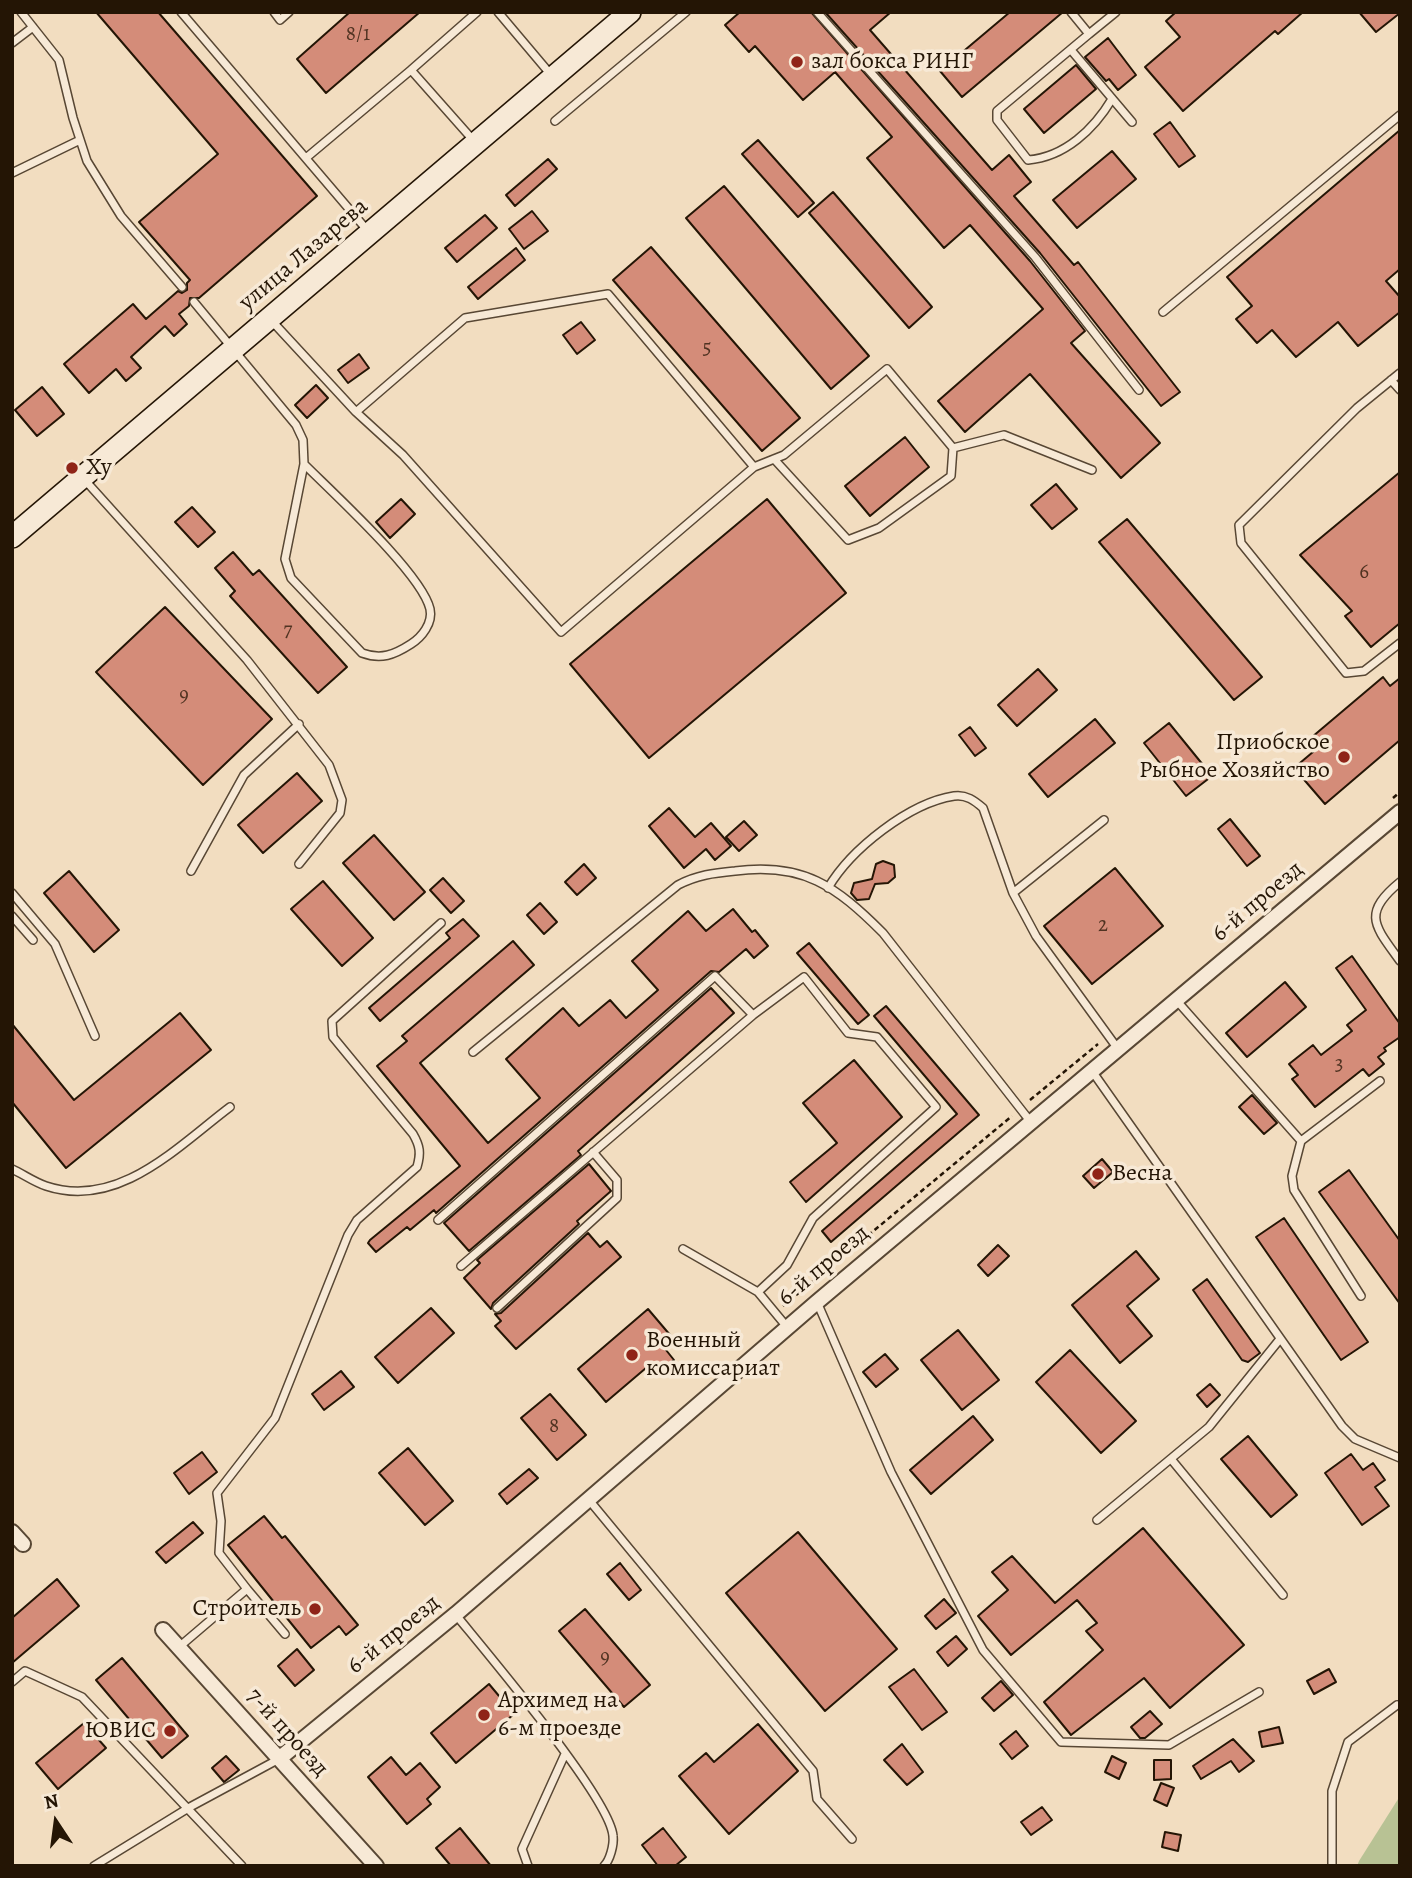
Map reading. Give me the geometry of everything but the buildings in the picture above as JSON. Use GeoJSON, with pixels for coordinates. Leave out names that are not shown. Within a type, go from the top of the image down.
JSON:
{"type":"FeatureCollection","features":[{"type":"Feature","properties":{"kind":"main road","name":"улица Лазарева"},"geometry":{"type":"LineString","coordinates":[[12,537],[554,77],[622,15]]}},
{"type":"Feature","properties":{"kind":"street","name":"6-й проезд"},"geometry":{"type":"LineString","coordinates":[[280,1758],[456,1614],[817,1301],[1400,813]]}},
{"type":"Feature","properties":{"kind":"street"},"geometry":{"type":"LineString","coordinates":[[12,1532],[23,1544]]}},
{"type":"Feature","properties":{"kind":"street","name":"7-й проезд"},"geometry":{"type":"LineString","coordinates":[[163,1630],[376,1866]]}},
{"type":"Feature","properties":{"kind":"lane"},"geometry":{"type":"LineString","coordinates":[[22,12],[59,60],[87,161],[121,216],[182,288]]}},
{"type":"Feature","properties":{"kind":"lane"},"geometry":{"type":"LineString","coordinates":[[181,12],[370,233]]}},
{"type":"Feature","properties":{"kind":"lane"},"geometry":{"type":"LineString","coordinates":[[274,12],[280,20],[289,12]]}},
{"type":"Feature","properties":{"kind":"lane"},"geometry":{"type":"LineString","coordinates":[[306,158],[477,12]]}},
{"type":"Feature","properties":{"kind":"lane"},"geometry":{"type":"LineString","coordinates":[[498,12],[554,77]]}},
{"type":"Feature","properties":{"kind":"lane"},"geometry":{"type":"LineString","coordinates":[[555,121],[686,12]]}},
{"type":"Feature","properties":{"kind":"lane"},"geometry":{"type":"LineString","coordinates":[[817,12],[1035,257],[1139,390]]}},
{"type":"Feature","properties":{"kind":"lane"},"geometry":{"type":"LineString","coordinates":[[1071,12],[1089,34]]}},
{"type":"Feature","properties":{"kind":"lane"},"geometry":{"type":"LineString","coordinates":[[1112,99],[1096,125],[1083,136],[1041,159],[1028,160],[997,120],[997,111],[1116,12]]}},
{"type":"Feature","properties":{"kind":"lane"},"geometry":{"type":"LineString","coordinates":[[12,43],[33,27]]}},
{"type":"Feature","properties":{"kind":"lane"},"geometry":{"type":"LineString","coordinates":[[1071,50],[1132,122]]}},
{"type":"Feature","properties":{"kind":"lane"},"geometry":{"type":"LineString","coordinates":[[411,70],[476,143]]}},
{"type":"Feature","properties":{"kind":"lane"},"geometry":{"type":"LineString","coordinates":[[1163,312],[1400,116]]}},
{"type":"Feature","properties":{"kind":"lane"},"geometry":{"type":"LineString","coordinates":[[12,173],[80,140]]}},
{"type":"Feature","properties":{"kind":"lane"},"geometry":{"type":"LineString","coordinates":[[356,412],[465,318],[608,294],[754,467]]}},
{"type":"Feature","properties":{"kind":"lane"},"geometry":{"type":"LineString","coordinates":[[194,302],[296,425],[303,440],[304,464],[285,559],[291,578],[362,653],[377,658],[389,656],[413,643],[428,627],[431,611],[422,590],[372,532],[304,464]]}},
{"type":"Feature","properties":{"kind":"lane"},"geometry":{"type":"LineString","coordinates":[[269,318],[356,412],[403,455],[561,632],[754,467],[774,459],[784,455],[887,369],[953,448],[951,476],[879,527],[848,540],[774,459]]}},
{"type":"Feature","properties":{"kind":"lane"},"geometry":{"type":"LineString","coordinates":[[1400,373],[1357,408],[1239,525],[1241,542],[1346,673],[1364,671],[1400,643]]}},
{"type":"Feature","properties":{"kind":"lane"},"geometry":{"type":"LineString","coordinates":[[1391,380],[1400,390]]}},
{"type":"Feature","properties":{"kind":"lane"},"geometry":{"type":"LineString","coordinates":[[953,448],[1004,435],[1092,470]]}},
{"type":"Feature","properties":{"kind":"lane"},"geometry":{"type":"LineString","coordinates":[[82,477],[247,660],[329,765],[342,800],[340,813],[299,864]]}},
{"type":"Feature","properties":{"kind":"lane"},"geometry":{"type":"LineString","coordinates":[[191,871],[244,775],[299,724]]}},
{"type":"Feature","properties":{"kind":"lane"},"geometry":{"type":"LineString","coordinates":[[828,888],[838,870],[904,814],[956,795],[972,798],[983,808],[1013,893],[1037,936],[1119,1050]]}},
{"type":"Feature","properties":{"kind":"lane"},"geometry":{"type":"LineString","coordinates":[[1013,893],[1104,820]]}},
{"type":"Feature","properties":{"kind":"lane"},"geometry":{"type":"LineString","coordinates":[[472,1052],[678,885],[695,875],[762,867],[788,869],[828,888],[860,911],[883,933],[1030,1121]]}},
{"type":"Feature","properties":{"kind":"lane"},"geometry":{"type":"LineString","coordinates":[[1400,882],[1383,896],[1375,910],[1375,925],[1400,961]]}},
{"type":"Feature","properties":{"kind":"lane"},"geometry":{"type":"LineString","coordinates":[[12,893],[55,944],[95,1036]]}},
{"type":"Feature","properties":{"kind":"lane"},"geometry":{"type":"LineString","coordinates":[[12,916],[33,940]]}},
{"type":"Feature","properties":{"kind":"lane"},"geometry":{"type":"LineString","coordinates":[[285,1634],[217,1548],[221,1521],[217,1493],[275,1418],[348,1235],[357,1220],[417,1167],[419,1145],[413,1134],[333,1037],[332,1021],[441,923]]}},
{"type":"Feature","properties":{"kind":"lane"},"geometry":{"type":"LineString","coordinates":[[438,1220],[715,976],[753,1015]]}},
{"type":"Feature","properties":{"kind":"lane"},"geometry":{"type":"LineString","coordinates":[[461,1266],[753,1015],[804,977],[848,1033],[877,1037],[936,1107],[813,1218],[787,1265],[758,1292]]}},
{"type":"Feature","properties":{"kind":"lane"},"geometry":{"type":"LineString","coordinates":[[1177,1001],[1301,1141]]}},
{"type":"Feature","properties":{"kind":"lane"},"geometry":{"type":"LineString","coordinates":[[1092,1071],[1349,1433],[1355,1439],[1400,1458]]}},
{"type":"Feature","properties":{"kind":"lane"},"geometry":{"type":"LineString","coordinates":[[1361,1296],[1294,1190],[1292,1176],[1301,1141],[1380,1082]]}},
{"type":"Feature","properties":{"kind":"lane"},"geometry":{"type":"LineString","coordinates":[[12,1168],[46,1186],[87,1192],[114,1187],[142,1174],[230,1107]]}},
{"type":"Feature","properties":{"kind":"lane"},"geometry":{"type":"LineString","coordinates":[[497,1308],[617,1198],[617,1180],[593,1152]]}},
{"type":"Feature","properties":{"kind":"lane"},"geometry":{"type":"LineString","coordinates":[[683,1249],[758,1292],[787,1327]]}},
{"type":"Feature","properties":{"kind":"lane"},"geometry":{"type":"LineString","coordinates":[[817,1301],[891,1472],[984,1650],[1061,1742],[1169,1745],[1259,1692]]}},
{"type":"Feature","properties":{"kind":"lane"},"geometry":{"type":"LineString","coordinates":[[1097,1520],[1209,1427],[1280,1339]]}},
{"type":"Feature","properties":{"kind":"lane"},"geometry":{"type":"LineString","coordinates":[[1171,1459],[1283,1595]]}},
{"type":"Feature","properties":{"kind":"lane"},"geometry":{"type":"LineString","coordinates":[[588,1499],[813,1770],[817,1799],[852,1839]]}},
{"type":"Feature","properties":{"kind":"lane"},"geometry":{"type":"LineString","coordinates":[[178,1647],[247,1589]]}},
{"type":"Feature","properties":{"kind":"lane"},"geometry":{"type":"LineString","coordinates":[[456,1614],[565,1755],[603,1811],[613,1835],[609,1861],[604,1866]]}},
{"type":"Feature","properties":{"kind":"lane"},"geometry":{"type":"LineString","coordinates":[[12,1682],[25,1671],[82,1697],[190,1807],[242,1866]]}},
{"type":"Feature","properties":{"kind":"lane"},"geometry":{"type":"LineString","coordinates":[[1332,1866],[1332,1791],[1348,1742],[1397,1706]]}},
{"type":"Feature","properties":{"kind":"lane"},"geometry":{"type":"LineString","coordinates":[[528,1866],[522,1849],[565,1755]]}},
{"type":"Feature","properties":{"kind":"lane"},"geometry":{"type":"LineString","coordinates":[[94,1866],[190,1807],[280,1758]]}},
{"type":"Feature","properties":{"kind":"green space"},"geometry":{"type":"Polygon","coordinates":[[[1400,1796],[1400,1866],[1357,1866],[1359,1861],[1400,1796]]]}},
{"type":"Feature","properties":{"kind":"place","name":"зал бокса РИНГ"},"geometry":{"type":"Point","coordinates":[797,62]}},
{"type":"Feature","properties":{"kind":"place","name":"Xy"},"geometry":{"type":"Point","coordinates":[72,468]}},
{"type":"Feature","properties":{"kind":"place","name":"Приобское Рыбное Хозяйство"},"geometry":{"type":"Point","coordinates":[1344,757]}},
{"type":"Feature","properties":{"kind":"place","name":"Весна"},"geometry":{"type":"Point","coordinates":[1098,1174]}},
{"type":"Feature","properties":{"kind":"place","name":"Военный комиссариат"},"geometry":{"type":"Point","coordinates":[632,1355]}},
{"type":"Feature","properties":{"kind":"place","name":"Строитель"},"geometry":{"type":"Point","coordinates":[315,1609]}},
{"type":"Feature","properties":{"kind":"place","name":"Архимед на 6-м проезде"},"geometry":{"type":"Point","coordinates":[484,1715]}},
{"type":"Feature","properties":{"kind":"place","name":"ЮВИС"},"geometry":{"type":"Point","coordinates":[170,1731]}}]}
